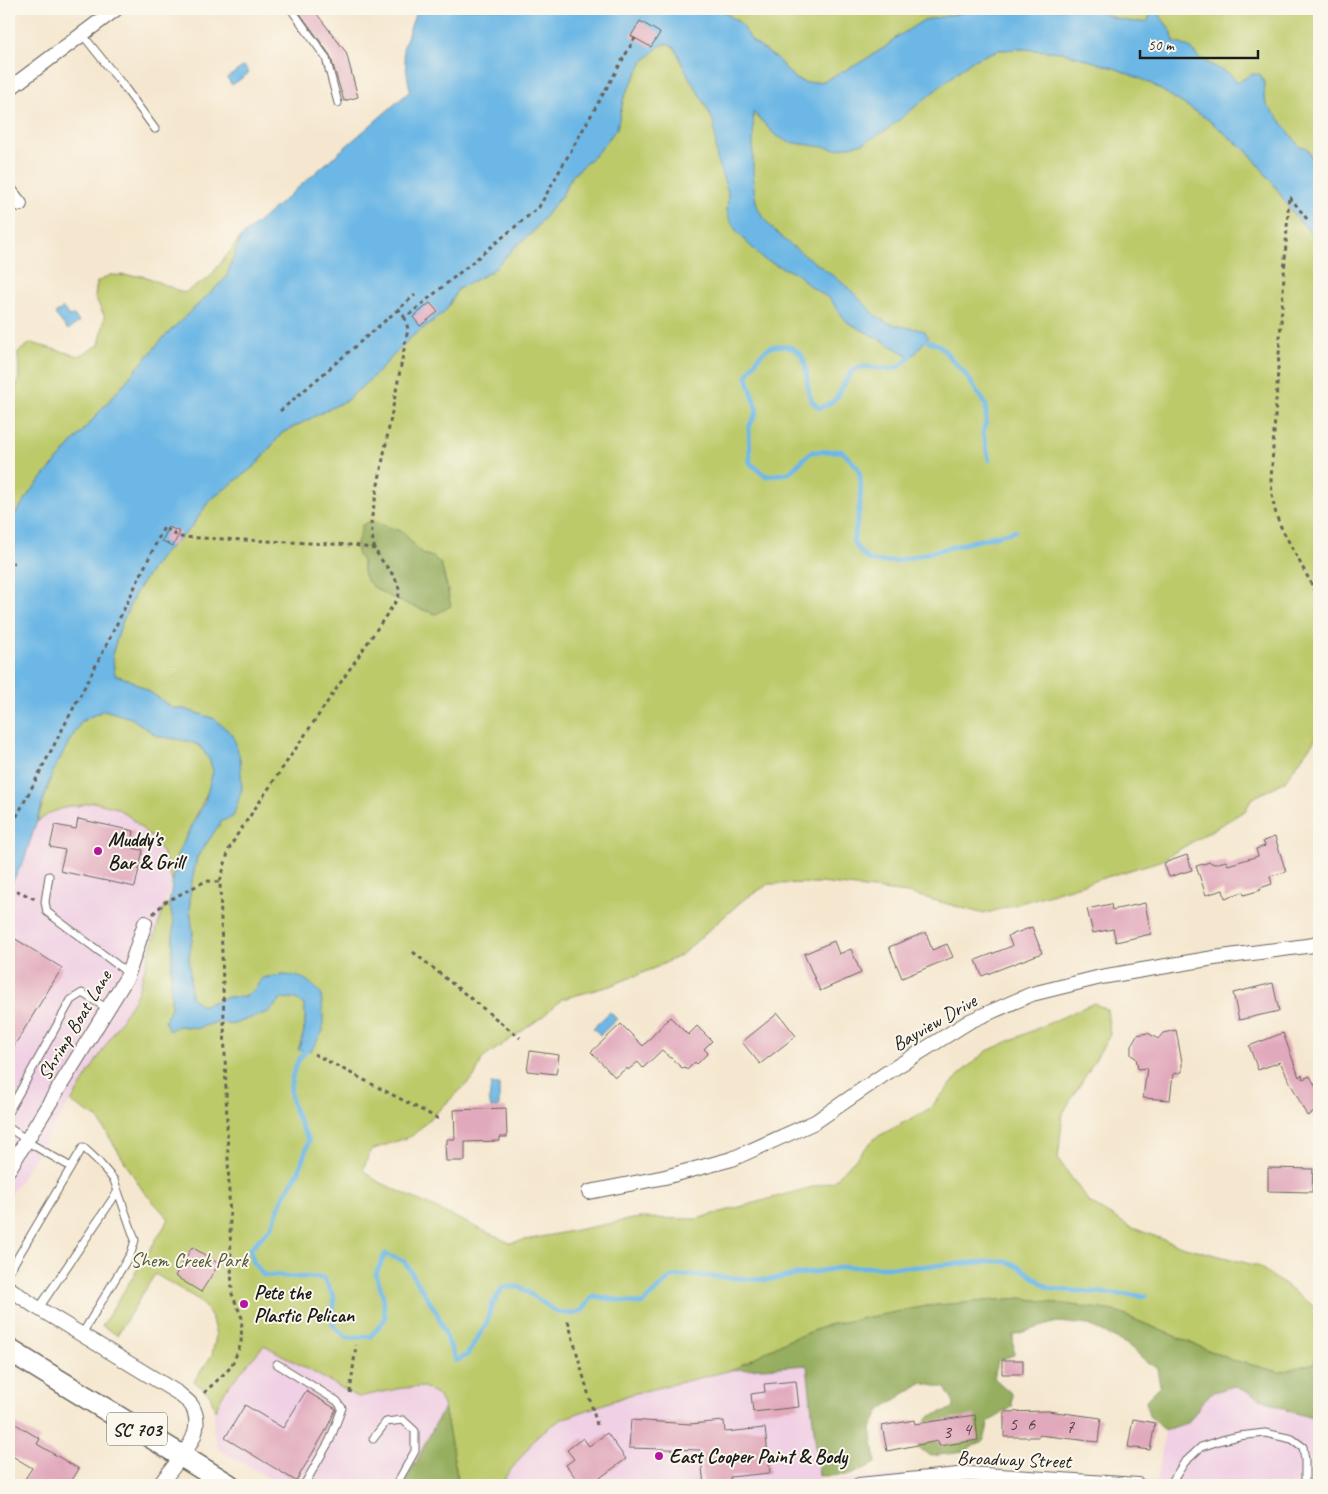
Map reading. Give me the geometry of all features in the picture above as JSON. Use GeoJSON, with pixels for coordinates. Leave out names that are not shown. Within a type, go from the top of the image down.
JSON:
{"type":"FeatureCollection","features":[{"type":"Feature","properties":{"kind":"main road","name":"SC 703"},"geometry":{"type":"LineString","coordinates":[[9,1350],[229,1485]]}},
{"type":"Feature","properties":{"kind":"street"},"geometry":{"type":"LineString","coordinates":[[9,89],[116,9]]}},
{"type":"Feature","properties":{"kind":"street"},"geometry":{"type":"LineString","coordinates":[[9,190],[20,204]]}},
{"type":"Feature","properties":{"kind":"street","name":"Shrimp Boat Lane"},"geometry":{"type":"LineString","coordinates":[[9,1169],[128,974],[145,923]]}},
{"type":"Feature","properties":{"kind":"street","name":"Bayview Drive"},"geometry":{"type":"LineString","coordinates":[[589,1192],[665,1177],[732,1159],[815,1122],[885,1074],[970,1021],[1032,994],[1101,977],[1214,958],[1318,948]]}},
{"type":"Feature","properties":{"kind":"street"},"geometry":{"type":"LineString","coordinates":[[9,1288],[178,1393],[192,1404],[197,1425],[196,1432],[160,1485]]}},
{"type":"Feature","properties":{"kind":"street","name":"Broadway Street"},"geometry":{"type":"LineString","coordinates":[[860,1485],[968,1474],[1090,1484],[1138,1485]]}},
{"type":"Feature","properties":{"kind":"lane"},"geometry":{"type":"LineString","coordinates":[[290,9],[326,58],[338,103]]}},
{"type":"Feature","properties":{"kind":"lane"},"geometry":{"type":"LineString","coordinates":[[82,34],[155,129]]}},
{"type":"Feature","properties":{"kind":"lane"},"geometry":{"type":"LineString","coordinates":[[49,876],[45,902],[47,912],[128,974]]}},
{"type":"Feature","properties":{"kind":"lane"},"geometry":{"type":"LineString","coordinates":[[9,1111],[71,1000],[82,993],[108,1009]]}},
{"type":"Feature","properties":{"kind":"lane"},"geometry":{"type":"LineString","coordinates":[[9,1128],[71,1166]]}},
{"type":"Feature","properties":{"kind":"lane"},"geometry":{"type":"LineString","coordinates":[[9,1272],[83,1147],[98,1160],[114,1180],[135,1240],[131,1253],[82,1334]]}},
{"type":"Feature","properties":{"kind":"lane"},"geometry":{"type":"LineString","coordinates":[[39,1308],[118,1191]]}},
{"type":"Feature","properties":{"kind":"lane"},"geometry":{"type":"LineString","coordinates":[[277,1364],[337,1401],[342,1408],[330,1440],[304,1485]]}},
{"type":"Feature","properties":{"kind":"lane"},"geometry":{"type":"LineString","coordinates":[[373,1439],[386,1422],[403,1420],[415,1431],[415,1451],[396,1485]]}},
{"type":"Feature","properties":{"kind":"lane"},"geometry":{"type":"LineString","coordinates":[[1170,1485],[1184,1464],[1201,1447],[1230,1438],[1265,1433],[1292,1439],[1303,1447],[1306,1460],[1305,1485]]}},
{"type":"Feature","properties":{"kind":"path"},"geometry":{"type":"LineString","coordinates":[[405,318],[539,207],[635,38]]}},
{"type":"Feature","properties":{"kind":"path"},"geometry":{"type":"LineString","coordinates":[[1307,219],[1289,196],[1271,480],[1272,501],[1276,518],[1319,598]]}},
{"type":"Feature","properties":{"kind":"path"},"geometry":{"type":"LineString","coordinates":[[280,410],[415,295]]}},
{"type":"Feature","properties":{"kind":"path"},"geometry":{"type":"LineString","coordinates":[[204,1393],[231,1367],[241,1344],[242,1318],[232,1294],[220,882],[230,849],[237,835],[398,598],[400,591],[398,584],[375,549],[371,521],[408,329],[405,318],[398,308]]}},
{"type":"Feature","properties":{"kind":"path"},"geometry":{"type":"LineString","coordinates":[[9,831],[106,646],[164,526],[179,537],[354,545],[375,549]]}},
{"type":"Feature","properties":{"kind":"path"},"geometry":{"type":"LineString","coordinates":[[9,571],[14,562]]}},
{"type":"Feature","properties":{"kind":"path"},"geometry":{"type":"LineString","coordinates":[[165,902],[206,882],[220,882]]}},
{"type":"Feature","properties":{"kind":"path"},"geometry":{"type":"LineString","coordinates":[[9,887],[27,897]]}},
{"type":"Feature","properties":{"kind":"path"},"geometry":{"type":"LineString","coordinates":[[413,952],[520,1038]]}},
{"type":"Feature","properties":{"kind":"path"},"geometry":{"type":"LineString","coordinates":[[314,1054],[439,1119]]}},
{"type":"Feature","properties":{"kind":"path"},"geometry":{"type":"LineString","coordinates":[[568,1322],[597,1425]]}},
{"type":"Feature","properties":{"kind":"path"},"geometry":{"type":"LineString","coordinates":[[350,1393],[356,1345]]}},
{"type":"Feature","properties":{"kind":"shaded area"},"geometry":{"type":"Polygon","coordinates":[[[93,802],[117,808],[131,818],[152,838],[163,854],[172,882],[137,994],[9,1197],[9,888],[24,860],[37,822],[50,813],[69,806],[93,802]]]}},
{"type":"Feature","properties":{"kind":"shaded area"},"geometry":{"type":"Polygon","coordinates":[[[264,1345],[358,1397],[402,1388],[424,1387],[438,1395],[444,1407],[404,1485],[282,1485],[218,1449],[213,1427],[215,1410],[226,1389],[264,1345]]]}},
{"type":"Feature","properties":{"kind":"shaded area"},"geometry":{"type":"Polygon","coordinates":[[[807,1365],[820,1482],[936,1472],[938,1485],[503,1485],[506,1476],[539,1434],[562,1419],[632,1394],[732,1370],[807,1365]]]}},
{"type":"Feature","properties":{"kind":"shaded area"},"geometry":{"type":"Polygon","coordinates":[[[1234,1386],[1286,1410],[1319,1419],[1319,1485],[1067,1485],[1067,1474],[1157,1481],[1165,1430],[1188,1423],[1211,1393],[1234,1386]]]}},
{"type":"Feature","properties":{"kind":"green space"},"geometry":{"type":"Polygon","coordinates":[[[720,9],[982,9],[957,13],[897,37],[884,48],[856,65],[824,81],[807,83],[795,79],[777,59],[752,41],[739,22],[720,9]]]}},
{"type":"Feature","properties":{"kind":"green space"},"geometry":{"type":"Polygon","coordinates":[[[1095,9],[1152,9],[1148,21],[1136,22],[1121,20],[1095,9]]]}},
{"type":"Feature","properties":{"kind":"green space"},"geometry":{"type":"Polygon","coordinates":[[[1158,9],[1319,9],[1319,170],[1306,147],[1300,147],[1277,116],[1267,106],[1264,96],[1265,84],[1238,83],[1211,64],[1200,59],[1189,47],[1174,42],[1171,31],[1158,13],[1158,9]]]}},
{"type":"Feature","properties":{"kind":"green space","name":"Shem Creek Park"},"geometry":{"type":"Polygon","coordinates":[[[668,43],[675,48],[714,123],[753,111],[775,135],[933,92],[970,61],[998,50],[1021,49],[1062,52],[1117,69],[1150,83],[1206,118],[1250,154],[1294,215],[1319,242],[1319,734],[1284,782],[1251,799],[1246,810],[1160,861],[984,914],[908,893],[821,883],[769,884],[743,900],[681,955],[610,986],[562,999],[542,1017],[482,1059],[475,1076],[412,1136],[371,1150],[363,1170],[377,1181],[510,1243],[638,1218],[696,1219],[834,1181],[875,1138],[929,1109],[963,1071],[987,1051],[1094,1003],[1107,1010],[1110,1035],[1063,1113],[1058,1159],[1089,1202],[1130,1227],[1181,1246],[1258,1266],[1319,1310],[1315,1363],[1280,1372],[1232,1360],[1114,1311],[1021,1298],[927,1306],[828,1325],[782,1343],[732,1370],[632,1394],[562,1419],[539,1434],[506,1476],[503,1485],[459,1485],[444,1407],[438,1395],[424,1387],[402,1388],[358,1397],[264,1345],[226,1389],[215,1410],[210,1395],[194,1381],[212,1355],[216,1336],[211,1315],[199,1300],[155,1274],[117,1335],[102,1326],[169,1219],[143,1191],[98,1119],[71,1102],[137,994],[164,906],[169,903],[174,924],[171,1007],[165,1021],[178,1026],[198,1028],[217,1022],[234,1024],[268,1012],[282,999],[294,998],[304,1005],[305,1011],[304,1028],[298,1050],[323,1031],[293,976],[282,975],[262,978],[255,989],[244,997],[227,997],[201,1006],[191,997],[189,958],[193,933],[190,891],[197,857],[222,821],[215,719],[184,709],[172,708],[130,680],[115,675],[112,655],[121,625],[136,592],[160,557],[191,528],[209,501],[256,465],[282,433],[347,400],[375,375],[410,338],[445,312],[458,289],[492,271],[516,246],[532,233],[562,195],[572,176],[600,150],[617,128],[624,97],[643,62],[660,46],[668,43]],[[387,527],[361,534],[357,548],[363,564],[364,575],[371,584],[387,595],[436,614],[449,593],[441,564],[433,557],[422,554],[403,532],[387,527]]]}},
{"type":"Feature","properties":{"kind":"green space"},"geometry":{"type":"Polygon","coordinates":[[[241,237],[226,278],[165,336],[30,492],[9,524],[9,411],[19,377],[18,352],[31,343],[79,356],[99,345],[105,317],[95,297],[97,282],[110,275],[144,276],[184,293],[209,278],[241,237]]]}},
{"type":"Feature","properties":{"kind":"green space"},"geometry":{"type":"Polygon","coordinates":[[[371,521],[403,532],[422,554],[433,557],[441,564],[451,606],[436,614],[397,600],[377,590],[370,584],[364,575],[363,563],[357,548],[362,525],[371,521]]]}},
{"type":"Feature","properties":{"kind":"green space"},"geometry":{"type":"Polygon","coordinates":[[[104,710],[131,718],[157,736],[199,745],[209,759],[213,771],[209,789],[177,855],[172,882],[163,854],[152,838],[131,818],[117,808],[93,802],[69,806],[50,813],[37,822],[52,774],[69,742],[82,721],[104,710]]]}},
{"type":"Feature","properties":{"kind":"green space"},"geometry":{"type":"Polygon","coordinates":[[[1021,1298],[1114,1311],[1232,1360],[1280,1372],[1315,1363],[1319,1367],[1319,1420],[1286,1410],[1234,1386],[1211,1393],[1188,1423],[1165,1430],[1149,1416],[1146,1400],[1160,1386],[1157,1368],[1147,1362],[1128,1345],[1089,1325],[1057,1322],[1013,1335],[1014,1355],[998,1360],[994,1378],[1012,1394],[1012,1407],[989,1422],[984,1440],[964,1452],[930,1456],[918,1447],[918,1430],[930,1416],[954,1408],[954,1403],[945,1388],[921,1383],[881,1409],[871,1428],[876,1463],[850,1475],[819,1476],[807,1365],[732,1370],[782,1343],[828,1325],[927,1306],[1021,1298]]]}},
{"type":"Feature","properties":{"kind":"green space"},"geometry":{"type":"Polygon","coordinates":[[[444,1407],[459,1485],[404,1485],[444,1407]]]}},
{"type":"Feature","properties":{"kind":"water"},"geometry":{"type":"Polygon","coordinates":[[[421,9],[720,9],[739,22],[752,41],[777,59],[795,79],[807,83],[824,81],[856,65],[924,20],[982,9],[1095,9],[1121,20],[1142,22],[1148,21],[1152,9],[1158,9],[1158,13],[1171,31],[1174,42],[1189,47],[1200,59],[1231,75],[1237,83],[1251,74],[1260,74],[1265,84],[1264,96],[1267,106],[1277,116],[1300,147],[1306,147],[1319,170],[1319,242],[1294,215],[1250,154],[1206,118],[1150,83],[1117,69],[1062,52],[1021,49],[998,50],[971,61],[887,130],[864,143],[837,149],[788,142],[775,135],[753,112],[754,190],[759,210],[766,221],[787,242],[845,285],[885,322],[925,331],[928,337],[915,354],[910,356],[847,322],[830,299],[808,285],[799,275],[763,259],[737,232],[727,211],[728,192],[717,161],[714,123],[675,48],[668,43],[660,46],[643,62],[624,97],[617,128],[600,150],[572,176],[562,195],[532,233],[516,246],[492,271],[458,289],[445,312],[410,338],[375,375],[347,400],[282,433],[256,465],[209,501],[191,528],[160,557],[136,592],[121,625],[112,655],[115,675],[130,680],[172,708],[184,709],[215,719],[233,735],[240,758],[242,789],[233,817],[222,821],[197,857],[190,891],[193,933],[189,958],[191,997],[202,1006],[227,997],[244,997],[255,989],[262,978],[284,975],[295,976],[306,980],[321,993],[323,1014],[323,1031],[311,1051],[298,1050],[304,1028],[305,1011],[304,1005],[294,998],[282,999],[268,1012],[234,1024],[217,1022],[198,1028],[178,1026],[169,1031],[165,1021],[171,1007],[174,924],[169,903],[177,855],[205,801],[213,771],[209,759],[199,745],[157,736],[131,718],[104,710],[82,721],[52,774],[24,860],[9,888],[9,524],[30,492],[165,336],[226,278],[241,237],[410,91],[403,49],[416,12],[421,9]]]}},
{"type":"Feature","properties":{"kind":"water"},"geometry":{"type":"Polygon","coordinates":[[[244,66],[249,73],[232,85],[227,78],[244,66]]]}},
{"type":"Feature","properties":{"kind":"water"},"geometry":{"type":"Polygon","coordinates":[[[63,308],[70,317],[74,315],[79,322],[68,330],[55,314],[63,308]]]}},
{"type":"Feature","properties":{"kind":"water"},"geometry":{"type":"Polygon","coordinates":[[[610,1012],[617,1019],[600,1035],[593,1028],[610,1012]]]}},
{"type":"Feature","properties":{"kind":"water"},"geometry":{"type":"Polygon","coordinates":[[[491,1084],[499,1085],[499,1107],[491,1108],[489,1101],[491,1084]]]}},
{"type":"Feature","properties":{"kind":"building"},"geometry":{"type":"Polygon","coordinates":[[[297,9],[313,9],[346,52],[358,97],[344,101],[330,55],[297,9]]]}},
{"type":"Feature","properties":{"kind":"building"},"geometry":{"type":"Polygon","coordinates":[[[640,21],[660,33],[651,47],[631,36],[640,21]]]}},
{"type":"Feature","properties":{"kind":"building"},"geometry":{"type":"Polygon","coordinates":[[[430,303],[438,312],[420,326],[413,317],[430,303]]]}},
{"type":"Feature","properties":{"kind":"building"},"geometry":{"type":"Polygon","coordinates":[[[169,527],[180,532],[173,546],[162,541],[169,527]]]}},
{"type":"Feature","properties":{"kind":"building"},"geometry":{"type":"Polygon","coordinates":[[[78,819],[134,831],[131,848],[143,850],[135,887],[60,871],[65,850],[50,847],[55,825],[76,829],[78,819]]]}},
{"type":"Feature","properties":{"kind":"building"},"geometry":{"type":"Polygon","coordinates":[[[1275,837],[1286,872],[1270,876],[1272,884],[1260,888],[1261,890],[1244,895],[1243,892],[1225,898],[1223,890],[1206,895],[1196,866],[1210,862],[1214,864],[1226,861],[1228,865],[1258,856],[1256,849],[1265,846],[1263,841],[1275,837]]]}},
{"type":"Feature","properties":{"kind":"building"},"geometry":{"type":"Polygon","coordinates":[[[1187,855],[1192,870],[1169,877],[1164,863],[1187,855]]]}},
{"type":"Feature","properties":{"kind":"building"},"geometry":{"type":"Polygon","coordinates":[[[1145,903],[1151,934],[1116,942],[1113,929],[1093,933],[1087,909],[1111,904],[1112,910],[1145,903]]]}},
{"type":"Feature","properties":{"kind":"building"},"geometry":{"type":"Polygon","coordinates":[[[1032,927],[1042,953],[982,976],[976,960],[1012,946],[1008,936],[1032,927]]]}},
{"type":"Feature","properties":{"kind":"building"},"geometry":{"type":"Polygon","coordinates":[[[926,932],[932,950],[947,944],[953,957],[902,978],[889,947],[926,932]]]}},
{"type":"Feature","properties":{"kind":"building"},"geometry":{"type":"Polygon","coordinates":[[[14,938],[62,968],[9,1054],[9,947],[14,938]]]}},
{"type":"Feature","properties":{"kind":"building"},"geometry":{"type":"Polygon","coordinates":[[[834,941],[839,954],[851,949],[861,973],[820,991],[804,954],[834,941]]]}},
{"type":"Feature","properties":{"kind":"building"},"geometry":{"type":"Polygon","coordinates":[[[1273,983],[1279,1011],[1239,1020],[1233,993],[1273,983]]]}},
{"type":"Feature","properties":{"kind":"building"},"geometry":{"type":"Polygon","coordinates":[[[778,1013],[796,1036],[760,1064],[742,1042],[778,1013]]]}},
{"type":"Feature","properties":{"kind":"building"},"geometry":{"type":"Polygon","coordinates":[[[670,1017],[688,1035],[697,1026],[712,1041],[704,1049],[708,1053],[697,1064],[695,1062],[687,1070],[684,1067],[682,1068],[662,1050],[643,1068],[638,1062],[615,1077],[591,1052],[621,1024],[643,1046],[670,1017]]]}},
{"type":"Feature","properties":{"kind":"building"},"geometry":{"type":"Polygon","coordinates":[[[1176,1030],[1182,1072],[1173,1074],[1170,1100],[1143,1098],[1147,1068],[1138,1069],[1136,1058],[1131,1055],[1131,1045],[1137,1035],[1148,1033],[1158,1039],[1163,1033],[1176,1030]]]}},
{"type":"Feature","properties":{"kind":"building"},"geometry":{"type":"Polygon","coordinates":[[[1283,1033],[1299,1077],[1302,1075],[1303,1079],[1310,1076],[1319,1093],[1319,1110],[1307,1116],[1280,1062],[1258,1070],[1249,1046],[1283,1033]]]}},
{"type":"Feature","properties":{"kind":"building"},"geometry":{"type":"Polygon","coordinates":[[[530,1051],[559,1055],[556,1074],[527,1071],[530,1051]]]}},
{"type":"Feature","properties":{"kind":"building"},"geometry":{"type":"Polygon","coordinates":[[[506,1108],[507,1137],[500,1137],[500,1141],[465,1142],[465,1161],[446,1161],[445,1144],[447,1144],[447,1139],[455,1139],[454,1110],[506,1108]]]}},
{"type":"Feature","properties":{"kind":"building"},"geometry":{"type":"Polygon","coordinates":[[[1268,1168],[1313,1169],[1312,1192],[1268,1191],[1268,1168]]]}},
{"type":"Feature","properties":{"kind":"building"},"geometry":{"type":"Polygon","coordinates":[[[192,1247],[219,1264],[201,1292],[175,1276],[192,1247]]]}},
{"type":"Feature","properties":{"kind":"building"},"geometry":{"type":"Polygon","coordinates":[[[1002,1360],[1023,1360],[1023,1374],[1002,1374],[1002,1360]]]}},
{"type":"Feature","properties":{"kind":"building"},"geometry":{"type":"Polygon","coordinates":[[[796,1381],[799,1407],[753,1412],[751,1394],[765,1392],[764,1384],[796,1381]]]}},
{"type":"Feature","properties":{"kind":"building"},"geometry":{"type":"Polygon","coordinates":[[[306,1391],[336,1409],[325,1432],[296,1481],[225,1438],[245,1405],[283,1428],[306,1391]]]}},
{"type":"Feature","properties":{"kind":"building"},"geometry":{"type":"Polygon","coordinates":[[[1048,1411],[1101,1418],[1098,1442],[1039,1435],[1039,1437],[1004,1437],[1004,1412],[1048,1411]]]}},
{"type":"Feature","properties":{"kind":"building"},"geometry":{"type":"Polygon","coordinates":[[[975,1415],[978,1440],[939,1446],[938,1441],[887,1451],[882,1426],[914,1420],[915,1424],[975,1415]]]}},
{"type":"Feature","properties":{"kind":"building"},"geometry":{"type":"Polygon","coordinates":[[[1133,1419],[1155,1423],[1150,1450],[1128,1447],[1133,1419]]]}},
{"type":"Feature","properties":{"kind":"building"},"geometry":{"type":"Polygon","coordinates":[[[9,1420],[40,1439],[37,1444],[79,1469],[69,1485],[21,1485],[32,1468],[9,1454],[9,1420]]]}},
{"type":"Feature","properties":{"kind":"building"},"geometry":{"type":"Polygon","coordinates":[[[631,1420],[690,1424],[724,1421],[725,1432],[765,1428],[770,1473],[730,1477],[731,1483],[704,1485],[700,1450],[629,1448],[631,1420]]]}},
{"type":"Feature","properties":{"kind":"building"},"geometry":{"type":"Polygon","coordinates":[[[607,1433],[626,1459],[590,1485],[581,1485],[566,1465],[574,1459],[567,1450],[583,1438],[589,1446],[607,1433]]]}},
{"type":"Feature","properties":{"kind":"waterway"},"geometry":{"type":"LineString","coordinates":[[926,340],[939,345],[966,375],[986,405],[986,422],[983,433],[989,460]]}},
{"type":"Feature","properties":{"kind":"waterway"},"geometry":{"type":"LineString","coordinates":[[910,356],[903,364],[896,368],[860,367],[853,370],[835,399],[819,408],[811,400],[806,367],[799,353],[793,348],[783,346],[770,347],[765,350],[747,376],[757,412],[749,427],[750,463],[766,476],[789,473],[811,452],[842,451],[857,467],[860,475],[860,505],[853,541],[862,554],[870,560],[881,562],[896,561],[1015,531]]}},
{"type":"Feature","properties":{"kind":"waterway"},"geometry":{"type":"LineString","coordinates":[[308,1046],[298,1061],[293,1074],[291,1094],[295,1112],[309,1141],[299,1171],[282,1199],[272,1226],[250,1249],[254,1263],[263,1275],[323,1278],[334,1297],[333,1325],[347,1338],[371,1336],[385,1319],[383,1296],[376,1274],[385,1254],[404,1261],[437,1313],[456,1361],[467,1355],[486,1324],[492,1305],[503,1287],[520,1287],[557,1312],[573,1314],[582,1310],[593,1296],[642,1304],[671,1277],[689,1275],[766,1280],[844,1267],[912,1267],[997,1261],[1009,1262],[1021,1268],[1050,1289],[1145,1296]]}},
{"type":"Feature","properties":{"kind":"place","name":"Muddy's Bar & Grill"},"geometry":{"type":"Point","coordinates":[98,851]}},
{"type":"Feature","properties":{"kind":"place","name":"Pete the Plastic Pelican"},"geometry":{"type":"Point","coordinates":[244,1304]}},
{"type":"Feature","properties":{"kind":"place","name":"East Cooper Paint & Body"},"geometry":{"type":"Point","coordinates":[659,1456]}}]}
